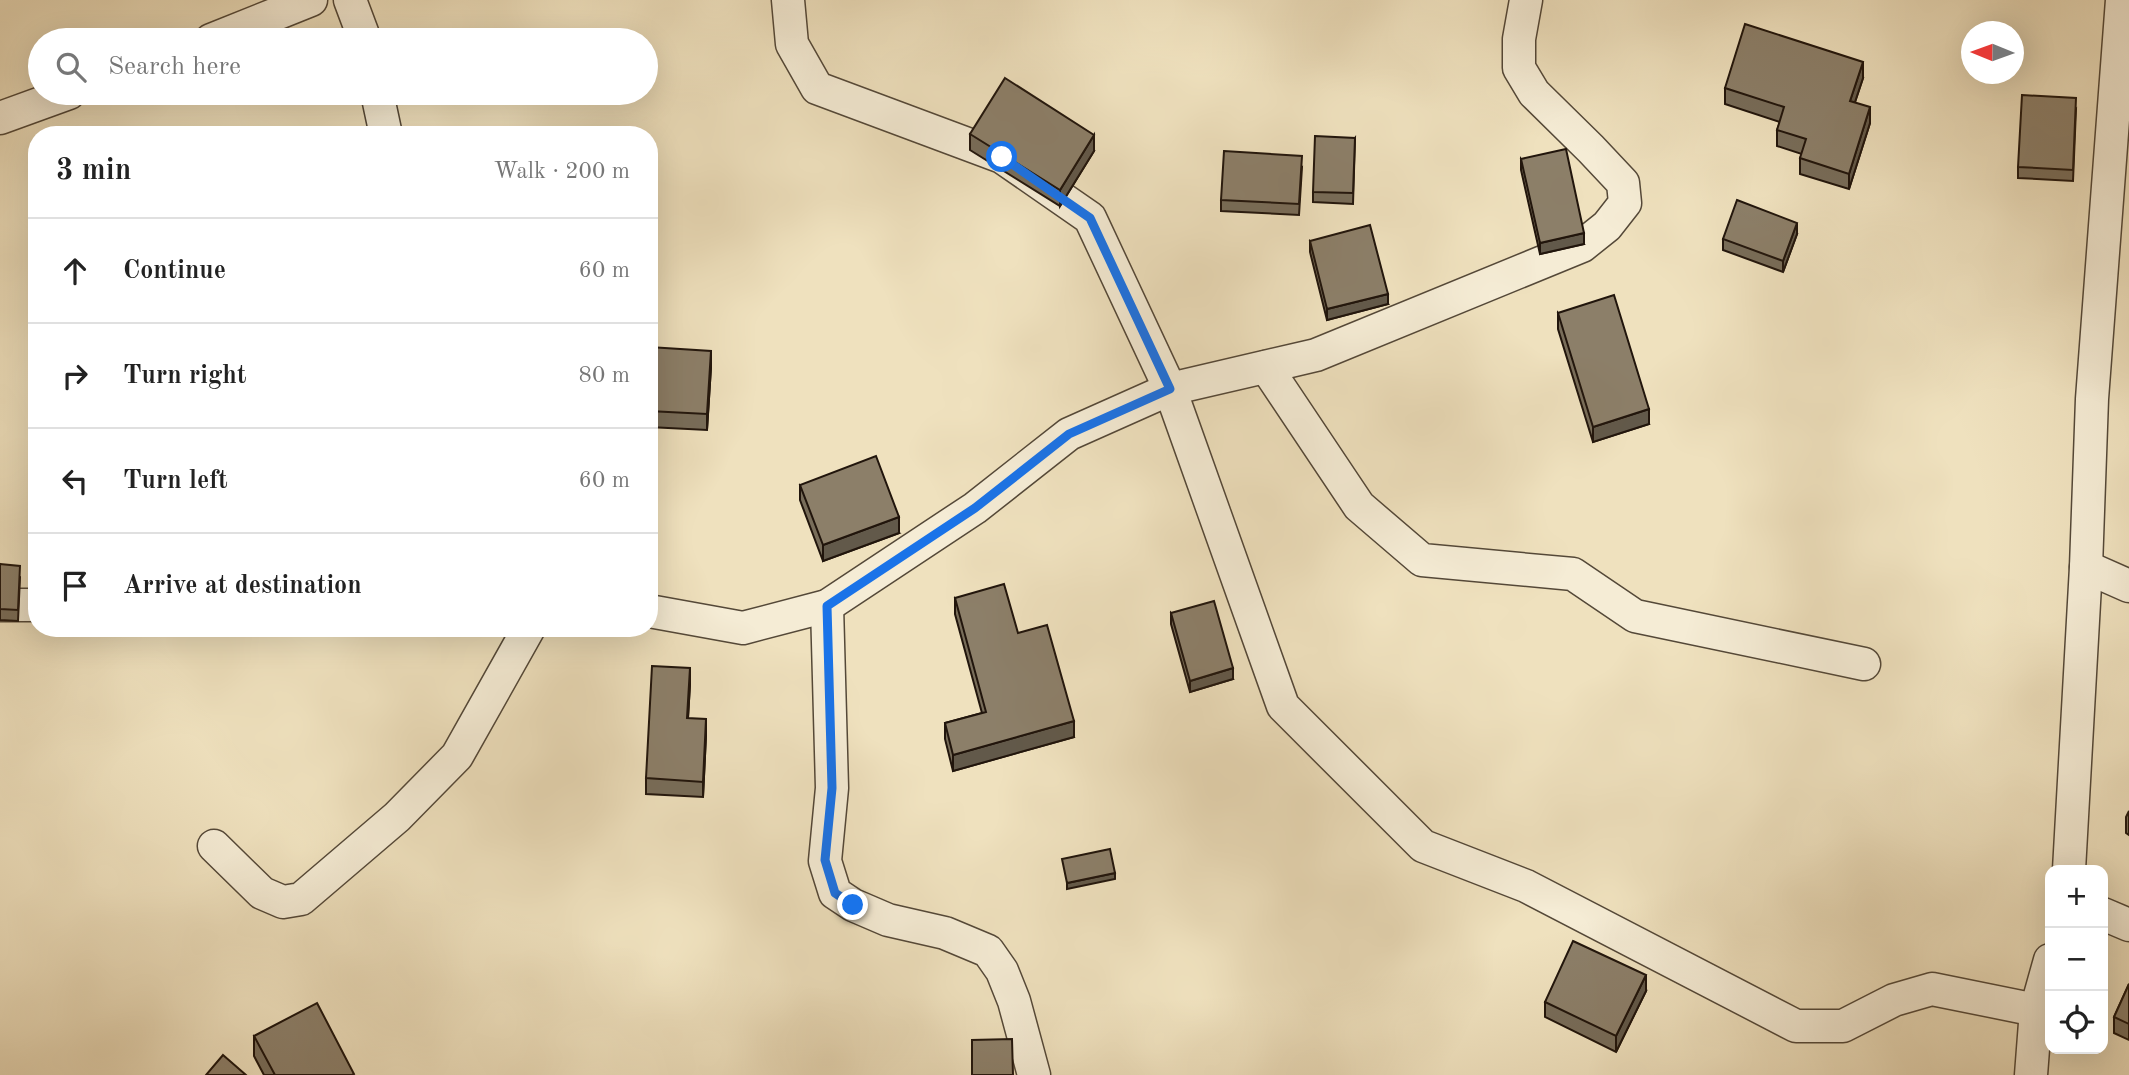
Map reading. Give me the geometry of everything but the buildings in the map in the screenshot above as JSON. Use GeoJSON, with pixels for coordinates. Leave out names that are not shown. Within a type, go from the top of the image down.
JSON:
{"type":"FeatureCollection","features":[{"type":"Feature","properties":{"kind":"street"},"geometry":{"type":"LineString","coordinates":[[241,28],[311,0]]}},
{"type":"Feature","properties":{"kind":"street"},"geometry":{"type":"LineString","coordinates":[[350,0],[360,28]]}},
{"type":"Feature","properties":{"kind":"street"},"geometry":{"type":"LineString","coordinates":[[788,0],[792,44],[817,88],[1002,157],[1090,218],[1170,389],[1283,706],[1423,846],[1526,886],[1796,1026],[1843,1026],[1894,1000],[1932,989],[2036,1010]]}},
{"type":"Feature","properties":{"kind":"street"},"geometry":{"type":"LineString","coordinates":[[658,613],[743,628],[827,606],[975,508],[1069,434],[1170,389],[1316,355],[1582,246],[1607,226],[1625,203],[1623,183],[1534,93],[1519,68],[1526,0]]}},
{"type":"Feature","properties":{"kind":"street"},"geometry":{"type":"LineString","coordinates":[[2069,865],[2086,567],[2092,399],[2122,0]]}},
{"type":"Feature","properties":{"kind":"street"},"geometry":{"type":"LineString","coordinates":[[0,118],[36,105]]}},
{"type":"Feature","properties":{"kind":"street"},"geometry":{"type":"LineString","coordinates":[[380,105],[384,126]]}},
{"type":"Feature","properties":{"kind":"street"},"geometry":{"type":"LineString","coordinates":[[1266,367],[1359,506],[1422,560],[1573,574],[1635,616],[1864,664]]}},
{"type":"Feature","properties":{"kind":"street"},"geometry":{"type":"LineString","coordinates":[[2086,567],[2129,586]]}},
{"type":"Feature","properties":{"kind":"street"},"geometry":{"type":"LineString","coordinates":[[0,606],[28,605]]}},
{"type":"Feature","properties":{"kind":"street"},"geometry":{"type":"LineString","coordinates":[[827,606],[832,788],[825,860],[835,893],[853,905],[888,920],[945,933],[988,951],[1002,971],[1014,1001],[1034,1075]]}},
{"type":"Feature","properties":{"kind":"street"},"geometry":{"type":"LineString","coordinates":[[214,846],[262,893],[283,902],[301,899],[397,817],[457,756],[524,637]]}},
{"type":"Feature","properties":{"kind":"street"},"geometry":{"type":"LineString","coordinates":[[2108,916],[2129,925]]}},
{"type":"Feature","properties":{"kind":"street"},"geometry":{"type":"LineString","coordinates":[[2031,1075],[2036,1010],[2045,978]]}},
{"type":"Feature","properties":{"kind":"route"},"geometry":{"type":"LineString","coordinates":[[853,905],[835,893],[825,860],[832,788],[827,606],[975,508],[1069,434],[1170,389],[1090,218],[1002,157]]}}]}
